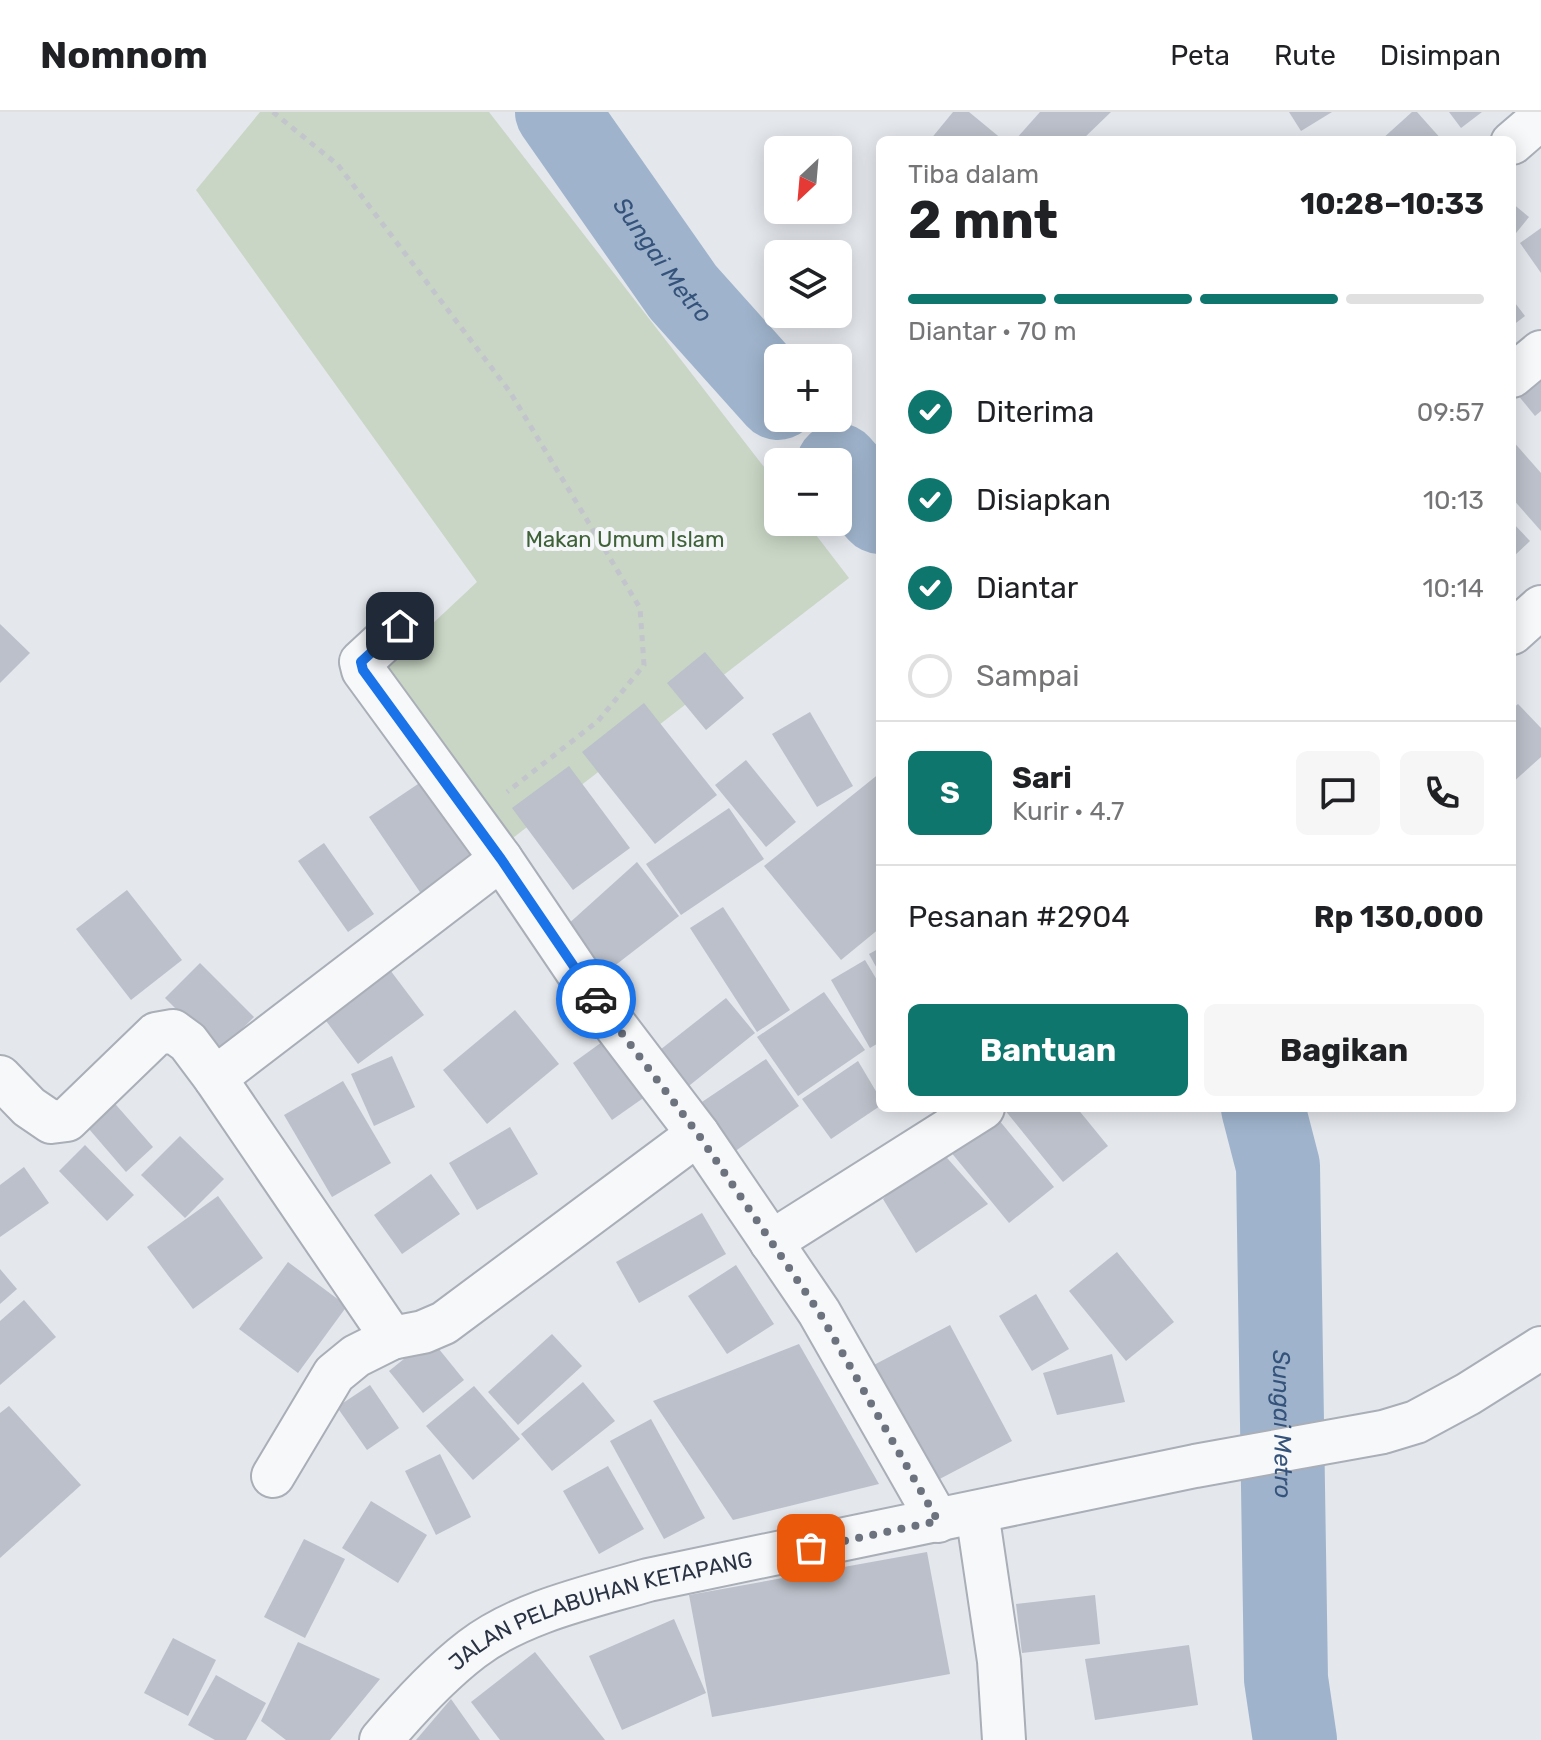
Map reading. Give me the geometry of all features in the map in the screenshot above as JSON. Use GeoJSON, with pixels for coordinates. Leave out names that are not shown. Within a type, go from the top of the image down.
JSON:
{"type":"FeatureCollection","features":[{"type":"Feature","properties":{"kind":"street"},"geometry":{"type":"LineString","coordinates":[[1516,140],[1541,118]]}},
{"type":"Feature","properties":{"kind":"street"},"geometry":{"type":"LineString","coordinates":[[1516,373],[1541,352]]}},
{"type":"Feature","properties":{"kind":"street"},"geometry":{"type":"LineString","coordinates":[[1516,629],[1541,607]]}},
{"type":"Feature","properties":{"kind":"street"},"geometry":{"type":"LineString","coordinates":[[400,626],[361,662],[363,670],[501,859],[599,1004],[698,1134],[958,1516],[999,1661],[1004,1740]]}},
{"type":"Feature","properties":{"kind":"street"},"geometry":{"type":"LineString","coordinates":[[215,1078],[501,859]]}},
{"type":"Feature","properties":{"kind":"street"},"geometry":{"type":"LineString","coordinates":[[0,1077],[29,1107],[51,1122],[67,1120],[156,1034],[173,1031],[188,1042],[215,1078],[392,1338]]}},
{"type":"Feature","properties":{"kind":"street"},"geometry":{"type":"LineString","coordinates":[[771,1242],[977,1112]]}},
{"type":"Feature","properties":{"kind":"street"},"geometry":{"type":"LineString","coordinates":[[273,1476],[334,1374],[356,1356],[392,1338],[423,1332],[444,1323],[698,1134]]}},
{"type":"Feature","properties":{"kind":"street","name":"JALAN PELABUHAN KETAPANG"},"geometry":{"type":"LineString","coordinates":[[381,1740],[439,1677],[473,1648],[506,1629],[580,1599],[648,1580],[1195,1466],[1383,1432],[1416,1422],[1541,1348]]}},
{"type":"Feature","properties":{"kind":"path"},"geometry":{"type":"LineString","coordinates":[[273,112],[338,165],[510,392],[640,608],[644,665],[598,721],[472,820]]}},
{"type":"Feature","properties":{"kind":"green space","name":"Makan Umum Islam"},"geometry":{"type":"Polygon","coordinates":[[[260,112],[489,112],[764,467],[764,536],[817,536],[849,578],[500,848],[382,671],[477,582],[196,190],[260,112]]]}},
{"type":"Feature","properties":{"kind":"building"},"geometry":{"type":"Polygon","coordinates":[[[953,112],[969,112],[998,136],[933,136],[953,112]]]}},
{"type":"Feature","properties":{"kind":"building"},"geometry":{"type":"Polygon","coordinates":[[[1040,112],[1111,112],[1086,136],[1019,136],[1040,112]]]}},
{"type":"Feature","properties":{"kind":"building"},"geometry":{"type":"Polygon","coordinates":[[[1289,112],[1332,112],[1301,131],[1289,112]]]}},
{"type":"Feature","properties":{"kind":"building"},"geometry":{"type":"Polygon","coordinates":[[[1412,112],[1417,112],[1438,136],[1385,136],[1412,112]]]}},
{"type":"Feature","properties":{"kind":"building"},"geometry":{"type":"Polygon","coordinates":[[[1449,112],[1482,112],[1461,128],[1449,112]]]}},
{"type":"Feature","properties":{"kind":"building"},"geometry":{"type":"Polygon","coordinates":[[[1516,206],[1529,217],[1516,233],[1516,206]]]}},
{"type":"Feature","properties":{"kind":"building"},"geometry":{"type":"Polygon","coordinates":[[[1541,228],[1541,273],[1520,243],[1541,228]]]}},
{"type":"Feature","properties":{"kind":"building"},"geometry":{"type":"Polygon","coordinates":[[[1516,304],[1525,316],[1516,323],[1516,304]]]}},
{"type":"Feature","properties":{"kind":"building"},"geometry":{"type":"Polygon","coordinates":[[[1541,367],[1541,411],[1535,416],[1516,393],[1516,387],[1541,367]]]}},
{"type":"Feature","properties":{"kind":"building"},"geometry":{"type":"Polygon","coordinates":[[[1516,445],[1541,473],[1541,531],[1516,503],[1516,445]]]}},
{"type":"Feature","properties":{"kind":"building"},"geometry":{"type":"Polygon","coordinates":[[[1516,526],[1530,541],[1516,554],[1516,526]]]}},
{"type":"Feature","properties":{"kind":"building"},"geometry":{"type":"Polygon","coordinates":[[[0,624],[30,653],[0,683],[0,624]]]}},
{"type":"Feature","properties":{"kind":"building"},"geometry":{"type":"Polygon","coordinates":[[[705,652],[744,698],[706,730],[667,683],[705,652]]]}},
{"type":"Feature","properties":{"kind":"building"},"geometry":{"type":"Polygon","coordinates":[[[644,703],[717,795],[655,844],[582,752],[644,703]]]}},
{"type":"Feature","properties":{"kind":"building"},"geometry":{"type":"Polygon","coordinates":[[[1518,704],[1541,728],[1541,757],[1516,779],[1518,704]]]}},
{"type":"Feature","properties":{"kind":"building"},"geometry":{"type":"Polygon","coordinates":[[[810,712],[853,786],[817,807],[772,734],[810,712]]]}},
{"type":"Feature","properties":{"kind":"building"},"geometry":{"type":"Polygon","coordinates":[[[746,760],[796,822],[766,847],[715,785],[746,760]]]}},
{"type":"Feature","properties":{"kind":"building"},"geometry":{"type":"Polygon","coordinates":[[[569,766],[630,848],[573,890],[512,808],[569,766]]]}},
{"type":"Feature","properties":{"kind":"building"},"geometry":{"type":"Polygon","coordinates":[[[876,776],[876,931],[841,960],[764,866],[876,776]]]}},
{"type":"Feature","properties":{"kind":"building"},"geometry":{"type":"Polygon","coordinates":[[[421,782],[479,865],[426,901],[369,817],[421,782]]]}},
{"type":"Feature","properties":{"kind":"building"},"geometry":{"type":"Polygon","coordinates":[[[729,808],[764,859],[681,915],[646,864],[729,808]]]}},
{"type":"Feature","properties":{"kind":"building"},"geometry":{"type":"Polygon","coordinates":[[[324,843],[374,914],[348,932],[298,861],[324,843]]]}},
{"type":"Feature","properties":{"kind":"building"},"geometry":{"type":"Polygon","coordinates":[[[637,862],[679,916],[600,977],[566,926],[637,862]]]}},
{"type":"Feature","properties":{"kind":"building"},"geometry":{"type":"Polygon","coordinates":[[[127,890],[182,960],[131,1000],[76,929],[127,890]]]}},
{"type":"Feature","properties":{"kind":"building"},"geometry":{"type":"Polygon","coordinates":[[[723,907],[790,1010],[757,1032],[690,928],[723,907]]]}},
{"type":"Feature","properties":{"kind":"building"},"geometry":{"type":"Polygon","coordinates":[[[876,950],[876,967],[869,954],[876,950]]]}},
{"type":"Feature","properties":{"kind":"building"},"geometry":{"type":"Polygon","coordinates":[[[865,960],[876,978],[876,1044],[870,1048],[831,980],[865,960]]]}},
{"type":"Feature","properties":{"kind":"building"},"geometry":{"type":"Polygon","coordinates":[[[384,962],[424,1015],[358,1064],[318,1010],[384,962]]]}},
{"type":"Feature","properties":{"kind":"building"},"geometry":{"type":"Polygon","coordinates":[[[200,963],[254,1017],[219,1052],[165,998],[200,963]]]}},
{"type":"Feature","properties":{"kind":"building"},"geometry":{"type":"Polygon","coordinates":[[[824,992],[865,1050],[798,1096],[757,1037],[824,992]]]}},
{"type":"Feature","properties":{"kind":"building"},"geometry":{"type":"Polygon","coordinates":[[[726,998],[755,1033],[680,1093],[651,1057],[726,998]]]}},
{"type":"Feature","properties":{"kind":"building"},"geometry":{"type":"Polygon","coordinates":[[[515,1010],[559,1064],[487,1124],[443,1070],[515,1010]]]}},
{"type":"Feature","properties":{"kind":"building"},"geometry":{"type":"Polygon","coordinates":[[[609,1037],[649,1094],[612,1120],[573,1063],[609,1037]]]}},
{"type":"Feature","properties":{"kind":"building"},"geometry":{"type":"Polygon","coordinates":[[[392,1056],[415,1107],[374,1126],[351,1074],[392,1056]]]}},
{"type":"Feature","properties":{"kind":"building"},"geometry":{"type":"Polygon","coordinates":[[[766,1059],[799,1106],[727,1157],[693,1108],[766,1059]]]}},
{"type":"Feature","properties":{"kind":"building"},"geometry":{"type":"Polygon","coordinates":[[[858,1061],[876,1091],[876,1109],[831,1139],[802,1099],[858,1061]]]}},
{"type":"Feature","properties":{"kind":"building"},"geometry":{"type":"Polygon","coordinates":[[[343,1081],[391,1163],[332,1197],[284,1115],[343,1081]]]}},
{"type":"Feature","properties":{"kind":"building"},"geometry":{"type":"Polygon","coordinates":[[[110,1098],[153,1147],[126,1172],[83,1122],[110,1098]]]}},
{"type":"Feature","properties":{"kind":"building"},"geometry":{"type":"Polygon","coordinates":[[[1006,1112],[1080,1112],[1108,1146],[1063,1182],[1006,1112]]]}},
{"type":"Feature","properties":{"kind":"building"},"geometry":{"type":"Polygon","coordinates":[[[994,1114],[1054,1187],[1009,1223],[950,1151],[994,1114]]]}},
{"type":"Feature","properties":{"kind":"building"},"geometry":{"type":"Polygon","coordinates":[[[510,1127],[538,1174],[477,1210],[449,1163],[510,1127]]]}},
{"type":"Feature","properties":{"kind":"building"},"geometry":{"type":"Polygon","coordinates":[[[180,1136],[224,1179],[185,1218],[141,1175],[180,1136]]]}},
{"type":"Feature","properties":{"kind":"building"},"geometry":{"type":"Polygon","coordinates":[[[85,1145],[134,1195],[107,1221],[59,1171],[85,1145]]]}},
{"type":"Feature","properties":{"kind":"building"},"geometry":{"type":"Polygon","coordinates":[[[940,1150],[988,1204],[916,1253],[883,1199],[940,1150]]]}},
{"type":"Feature","properties":{"kind":"building"},"geometry":{"type":"Polygon","coordinates":[[[24,1167],[49,1203],[0,1237],[0,1185],[24,1167]]]}},
{"type":"Feature","properties":{"kind":"building"},"geometry":{"type":"Polygon","coordinates":[[[431,1174],[460,1214],[402,1254],[374,1215],[431,1174]]]}},
{"type":"Feature","properties":{"kind":"building"},"geometry":{"type":"Polygon","coordinates":[[[218,1196],[263,1258],[193,1309],[147,1247],[218,1196]]]}},
{"type":"Feature","properties":{"kind":"building"},"geometry":{"type":"Polygon","coordinates":[[[702,1213],[726,1254],[639,1303],[616,1262],[702,1213]]]}},
{"type":"Feature","properties":{"kind":"building"},"geometry":{"type":"Polygon","coordinates":[[[1117,1252],[1174,1322],[1126,1361],[1069,1291],[1117,1252]]]}},
{"type":"Feature","properties":{"kind":"building"},"geometry":{"type":"Polygon","coordinates":[[[288,1262],[347,1306],[298,1373],[239,1329],[288,1262]]]}},
{"type":"Feature","properties":{"kind":"building"},"geometry":{"type":"Polygon","coordinates":[[[736,1265],[774,1324],[727,1354],[688,1296],[736,1265]]]}},
{"type":"Feature","properties":{"kind":"building"},"geometry":{"type":"Polygon","coordinates":[[[0,1269],[17,1289],[0,1304],[0,1269]]]}},
{"type":"Feature","properties":{"kind":"building"},"geometry":{"type":"Polygon","coordinates":[[[1036,1294],[1069,1349],[1032,1371],[999,1316],[1036,1294]]]}},
{"type":"Feature","properties":{"kind":"building"},"geometry":{"type":"Polygon","coordinates":[[[24,1300],[56,1337],[0,1385],[0,1321],[24,1300]]]}},
{"type":"Feature","properties":{"kind":"building"},"geometry":{"type":"Polygon","coordinates":[[[950,1325],[1012,1441],[932,1483],[870,1367],[950,1325]]]}},
{"type":"Feature","properties":{"kind":"building"},"geometry":{"type":"Polygon","coordinates":[[[552,1334],[582,1366],[518,1425],[488,1392],[552,1334]]]}},
{"type":"Feature","properties":{"kind":"building"},"geometry":{"type":"Polygon","coordinates":[[[430,1338],[464,1380],[423,1413],[389,1371],[430,1338]]]}},
{"type":"Feature","properties":{"kind":"building"},"geometry":{"type":"Polygon","coordinates":[[[799,1344],[879,1484],[733,1520],[653,1401],[799,1344]]]}},
{"type":"Feature","properties":{"kind":"building"},"geometry":{"type":"Polygon","coordinates":[[[1112,1354],[1125,1402],[1057,1415],[1043,1373],[1112,1354]]]}},
{"type":"Feature","properties":{"kind":"building"},"geometry":{"type":"Polygon","coordinates":[[[583,1382],[615,1421],[552,1471],[521,1434],[583,1382]]]}},
{"type":"Feature","properties":{"kind":"building"},"geometry":{"type":"Polygon","coordinates":[[[370,1385],[399,1428],[367,1450],[337,1407],[370,1385]]]}},
{"type":"Feature","properties":{"kind":"building"},"geometry":{"type":"Polygon","coordinates":[[[474,1386],[520,1439],[473,1480],[426,1426],[474,1386]]]}},
{"type":"Feature","properties":{"kind":"building"},"geometry":{"type":"Polygon","coordinates":[[[9,1406],[81,1485],[0,1558],[0,1413],[9,1406]]]}},
{"type":"Feature","properties":{"kind":"building"},"geometry":{"type":"Polygon","coordinates":[[[651,1419],[705,1518],[664,1539],[610,1441],[651,1419]]]}},
{"type":"Feature","properties":{"kind":"building"},"geometry":{"type":"Polygon","coordinates":[[[440,1454],[471,1517],[436,1535],[405,1471],[440,1454]]]}},
{"type":"Feature","properties":{"kind":"building"},"geometry":{"type":"Polygon","coordinates":[[[608,1466],[644,1529],[599,1554],[563,1491],[608,1466]]]}},
{"type":"Feature","properties":{"kind":"building"},"geometry":{"type":"Polygon","coordinates":[[[371,1501],[427,1535],[398,1583],[342,1548],[371,1501]]]}},
{"type":"Feature","properties":{"kind":"building"},"geometry":{"type":"Polygon","coordinates":[[[304,1539],[345,1559],[305,1638],[264,1617],[304,1539]]]}},
{"type":"Feature","properties":{"kind":"building"},"geometry":{"type":"Polygon","coordinates":[[[927,1552],[950,1674],[712,1717],[689,1595],[927,1552]]]}},
{"type":"Feature","properties":{"kind":"building"},"geometry":{"type":"Polygon","coordinates":[[[1095,1595],[1100,1644],[1022,1653],[1016,1604],[1095,1595]]]}},
{"type":"Feature","properties":{"kind":"building"},"geometry":{"type":"Polygon","coordinates":[[[674,1619],[706,1693],[622,1730],[589,1656],[674,1619]]]}},
{"type":"Feature","properties":{"kind":"building"},"geometry":{"type":"Polygon","coordinates":[[[173,1638],[216,1660],[188,1716],[144,1693],[173,1638]]]}},
{"type":"Feature","properties":{"kind":"building"},"geometry":{"type":"Polygon","coordinates":[[[298,1642],[380,1679],[330,1740],[286,1740],[261,1721],[298,1642]]]}},
{"type":"Feature","properties":{"kind":"building"},"geometry":{"type":"Polygon","coordinates":[[[1189,1645],[1198,1705],[1095,1720],[1085,1659],[1189,1645]]]}},
{"type":"Feature","properties":{"kind":"building"},"geometry":{"type":"Polygon","coordinates":[[[535,1652],[605,1740],[500,1740],[471,1702],[535,1652]]]}},
{"type":"Feature","properties":{"kind":"building"},"geometry":{"type":"Polygon","coordinates":[[[216,1675],[266,1703],[246,1740],[215,1740],[188,1725],[216,1675]]]}},
{"type":"Feature","properties":{"kind":"building"},"geometry":{"type":"Polygon","coordinates":[[[451,1699],[480,1740],[416,1740],[451,1699]]]}},
{"type":"Feature","properties":{"kind":"waterway","name":"Sungai Metro"},"geometry":{"type":"LineString","coordinates":[[557,112],[683,292],[764,382]]}},
{"type":"Feature","properties":{"kind":"waterway","name":"Sungai Metro"},"geometry":{"type":"LineString","coordinates":[[852,481],[876,508]]}},
{"type":"Feature","properties":{"kind":"waterway","name":"Sungai Metro"},"geometry":{"type":"LineString","coordinates":[[1264,1112],[1278,1166],[1286,1679],[1295,1740]]}},
{"type":"Feature","properties":{"kind":"way so far"},"geometry":{"type":"LineString","coordinates":[[596,999],[698,1134],[819,1312],[938,1521],[811,1548]]}},
{"type":"Feature","properties":{"kind":"route"},"geometry":{"type":"LineString","coordinates":[[400,626],[361,662],[363,670],[501,859],[596,999]]}}]}
